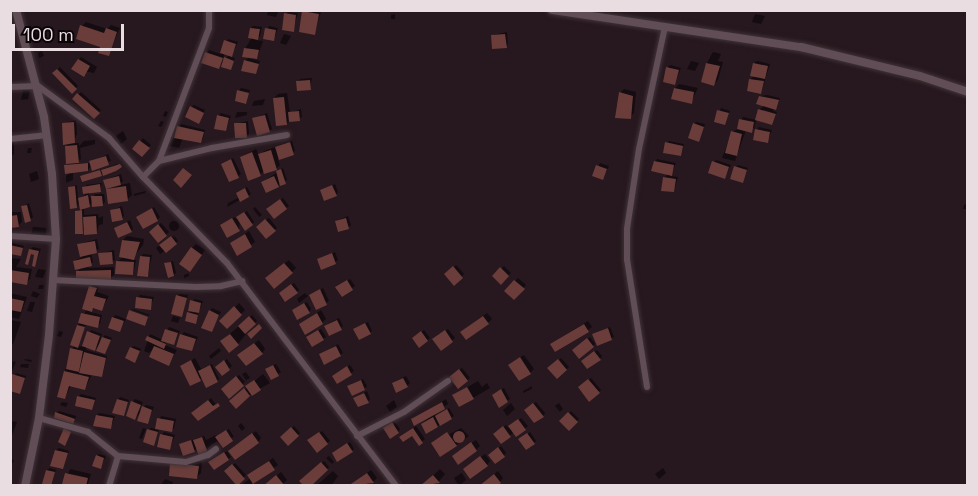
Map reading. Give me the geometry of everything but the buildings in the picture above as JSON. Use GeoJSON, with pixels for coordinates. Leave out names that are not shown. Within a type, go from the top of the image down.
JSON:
{"type":"FeatureCollection","features":[{"type":"Feature","properties":{"kind":"main road"},"geometry":{"type":"LineString","coordinates":[[16,10],[38,86],[46,135],[56,239],[39,418],[25,486]]}},
{"type":"Feature","properties":{"kind":"main road"},"geometry":{"type":"LineString","coordinates":[[552,10],[616,15],[665,27],[836,54],[968,92]]}},
{"type":"Feature","properties":{"kind":"street"},"geometry":{"type":"LineString","coordinates":[[143,177],[159,161],[209,28],[209,10]]}},
{"type":"Feature","properties":{"kind":"street"},"geometry":{"type":"LineString","coordinates":[[647,387],[627,260],[627,229],[641,139],[665,27]]}},
{"type":"Feature","properties":{"kind":"street"},"geometry":{"type":"LineString","coordinates":[[10,87],[38,86],[109,138],[242,281],[396,486]]}},
{"type":"Feature","properties":{"kind":"street"},"geometry":{"type":"LineString","coordinates":[[10,139],[46,135]]}},
{"type":"Feature","properties":{"kind":"street"},"geometry":{"type":"LineString","coordinates":[[159,161],[212,148],[287,135]]}},
{"type":"Feature","properties":{"kind":"street"},"geometry":{"type":"LineString","coordinates":[[10,236],[56,239]]}},
{"type":"Feature","properties":{"kind":"street"},"geometry":{"type":"LineString","coordinates":[[53,280],[196,287],[221,286],[242,281]]}},
{"type":"Feature","properties":{"kind":"street"},"geometry":{"type":"LineString","coordinates":[[357,436],[404,412],[448,381]]}},
{"type":"Feature","properties":{"kind":"street"},"geometry":{"type":"LineString","coordinates":[[39,418],[88,432],[118,456],[186,462],[208,455],[216,449]]}},
{"type":"Feature","properties":{"kind":"street"},"geometry":{"type":"LineString","coordinates":[[109,486],[118,456]]}}]}
